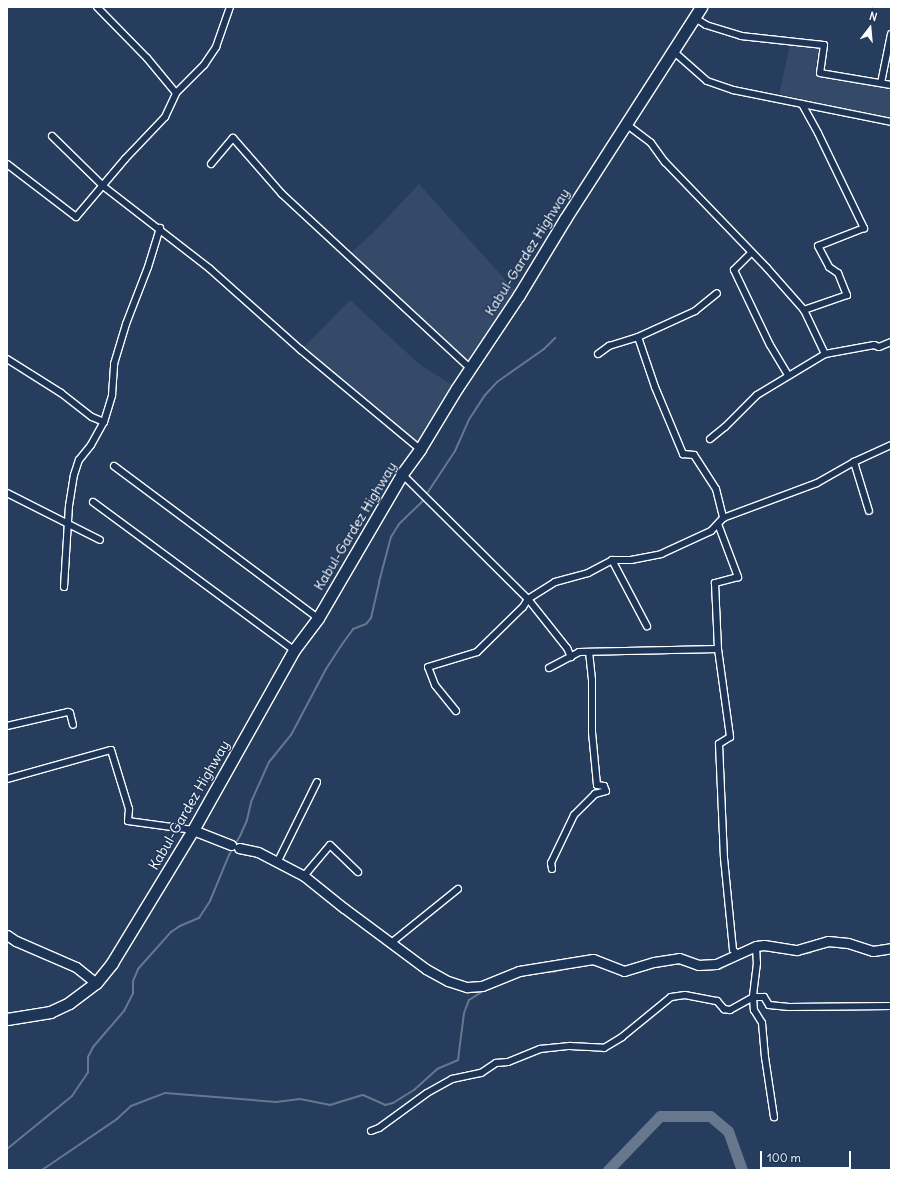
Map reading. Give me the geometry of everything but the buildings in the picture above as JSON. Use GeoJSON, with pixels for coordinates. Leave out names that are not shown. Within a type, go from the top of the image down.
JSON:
{"type":"FeatureCollection","features":[{"type":"Feature","properties":{"kind":"highway","name":"Kabul-Gardez Highway"},"geometry":{"type":"LineString","coordinates":[[7,1019],[50,1012],[69,1003],[96,983],[112,963],[193,830],[294,650],[318,618],[402,474],[420,449],[470,368],[519,295],[701,7]]}},
{"type":"Feature","properties":{"kind":"street"},"geometry":{"type":"LineString","coordinates":[[97,7],[146,58],[176,93]]}},
{"type":"Feature","properties":{"kind":"street"},"geometry":{"type":"LineString","coordinates":[[7,164],[76,217],[166,117],[176,93],[204,65],[216,47],[230,7]]}},
{"type":"Feature","properties":{"kind":"street"},"geometry":{"type":"LineString","coordinates":[[695,18],[706,25],[741,36],[824,45],[820,73],[891,85]]}},
{"type":"Feature","properties":{"kind":"street"},"geometry":{"type":"LineString","coordinates":[[881,83],[891,34]]}},
{"type":"Feature","properties":{"kind":"street"},"geometry":{"type":"LineString","coordinates":[[673,51],[707,81],[733,90],[891,122]]}},
{"type":"Feature","properties":{"kind":"street"},"geometry":{"type":"LineString","coordinates":[[802,104],[818,133],[864,228],[818,246],[829,267],[838,273],[847,295],[804,310]]}},
{"type":"Feature","properties":{"kind":"street"},"geometry":{"type":"LineString","coordinates":[[626,124],[651,143],[665,162],[767,268],[804,310],[825,354]]}},
{"type":"Feature","properties":{"kind":"street"},"geometry":{"type":"LineString","coordinates":[[52,136],[103,186],[160,228],[210,269],[301,350],[420,449]]}},
{"type":"Feature","properties":{"kind":"street"},"geometry":{"type":"LineString","coordinates":[[211,164],[233,138],[282,194],[470,368]]}},
{"type":"Feature","properties":{"kind":"street"},"geometry":{"type":"LineString","coordinates":[[64,587],[69,506],[76,467],[104,422],[112,395],[114,364],[126,324],[148,267],[160,228]]}},
{"type":"Feature","properties":{"kind":"street"},"geometry":{"type":"LineString","coordinates":[[752,253],[734,270],[770,345],[788,375]]}},
{"type":"Feature","properties":{"kind":"street"},"geometry":{"type":"LineString","coordinates":[[598,354],[610,346],[638,338],[695,311],[717,294]]}},
{"type":"Feature","properties":{"kind":"street"},"geometry":{"type":"LineString","coordinates":[[638,338],[655,387],[683,454],[694,455],[716,489],[723,518]]}},
{"type":"Feature","properties":{"kind":"street"},"geometry":{"type":"LineString","coordinates":[[710,439],[725,427],[757,395],[825,354],[874,345],[879,347],[891,342]]}},
{"type":"Feature","properties":{"kind":"street"},"geometry":{"type":"LineString","coordinates":[[7,359],[61,392],[92,417],[104,422]]}},
{"type":"Feature","properties":{"kind":"street"},"geometry":{"type":"LineString","coordinates":[[456,710],[435,685],[428,667],[477,652],[523,607],[528,599],[555,582],[588,573],[612,560],[631,560],[660,554],[711,531],[723,518],[817,484],[854,462],[891,445]]}},
{"type":"Feature","properties":{"kind":"street"},"geometry":{"type":"LineString","coordinates":[[854,462],[869,511]]}},
{"type":"Feature","properties":{"kind":"street"},"geometry":{"type":"LineString","coordinates":[[114,466],[318,618]]}},
{"type":"Feature","properties":{"kind":"street"},"geometry":{"type":"LineString","coordinates":[[402,474],[528,599],[567,648],[571,657]]}},
{"type":"Feature","properties":{"kind":"street"},"geometry":{"type":"LineString","coordinates":[[7,493],[100,540]]}},
{"type":"Feature","properties":{"kind":"street"},"geometry":{"type":"LineString","coordinates":[[93,502],[294,650]]}},
{"type":"Feature","properties":{"kind":"street"},"geometry":{"type":"LineString","coordinates":[[718,524],[738,577],[715,583],[718,649],[730,737],[719,744],[724,858],[733,950],[738,954]]}},
{"type":"Feature","properties":{"kind":"street"},"geometry":{"type":"LineString","coordinates":[[612,560],[647,626]]}},
{"type":"Feature","properties":{"kind":"street"},"geometry":{"type":"LineString","coordinates":[[549,668],[579,652],[718,649]]}},
{"type":"Feature","properties":{"kind":"street"},"geometry":{"type":"LineString","coordinates":[[552,869],[551,863],[574,815],[595,794],[606,790],[604,786],[597,785],[592,732],[592,680],[590,652]]}},
{"type":"Feature","properties":{"kind":"street"},"geometry":{"type":"LineString","coordinates":[[7,726],[68,712],[73,725]]}},
{"type":"Feature","properties":{"kind":"street"},"geometry":{"type":"LineString","coordinates":[[7,779],[111,750],[129,809],[128,821],[131,823],[164,825],[193,830],[235,846],[258,852],[304,876],[391,943],[432,972],[448,981],[467,987],[482,986],[519,971],[592,959],[624,971],[654,962],[679,958],[698,966],[716,964],[756,946],[764,945],[797,950],[828,941],[848,943],[873,951],[891,948]]}},
{"type":"Feature","properties":{"kind":"street"},"geometry":{"type":"LineString","coordinates":[[278,862],[316,782]]}},
{"type":"Feature","properties":{"kind":"street"},"geometry":{"type":"LineString","coordinates":[[304,876],[330,845],[358,872]]}},
{"type":"Feature","properties":{"kind":"street"},"geometry":{"type":"LineString","coordinates":[[391,943],[458,889]]}},
{"type":"Feature","properties":{"kind":"street"},"geometry":{"type":"LineString","coordinates":[[7,935],[16,941],[76,968],[96,983]]}},
{"type":"Feature","properties":{"kind":"street"},"geometry":{"type":"LineString","coordinates":[[756,946],[757,963],[753,998],[754,1010],[762,1023],[765,1057],[774,1117]]}},
{"type":"Feature","properties":{"kind":"street"},"geometry":{"type":"LineString","coordinates":[[371,1131],[379,1128],[452,1078],[480,1073],[496,1063],[508,1062],[540,1049],[570,1046],[604,1048],[622,1037],[671,997],[685,995],[717,1001],[724,1009],[730,1010],[753,998],[764,997],[769,1005],[789,1007],[891,1006]]}},
{"type":"Feature","properties":{"kind":"shaded area"},"geometry":{"type":"Polygon","coordinates":[[[791,41],[819,47],[815,69],[873,82],[891,81],[891,118],[779,94],[791,41]]]}},
{"type":"Feature","properties":{"kind":"shaded area"},"geometry":{"type":"Polygon","coordinates":[[[419,184],[519,295],[470,368],[347,256],[373,233],[419,184]]]}},
{"type":"Feature","properties":{"kind":"shaded area"},"geometry":{"type":"Polygon","coordinates":[[[350,300],[419,364],[457,388],[420,449],[301,350],[350,300]]]}},
{"type":"Feature","properties":{"kind":"waterway"},"geometry":{"type":"LineString","coordinates":[[426,495],[455,451],[470,418],[485,395],[497,382],[544,349],[555,338]]}},
{"type":"Feature","properties":{"kind":"waterway"},"geometry":{"type":"LineString","coordinates":[[7,1149],[72,1096],[88,1072],[88,1057],[93,1047],[124,1011],[133,993],[133,981],[138,969],[171,932],[180,926],[199,918],[210,901],[229,855],[247,820],[251,802],[269,762],[291,735],[326,669],[343,643],[353,629],[366,624],[371,618],[391,537],[399,524],[425,499]]}},
{"type":"Feature","properties":{"kind":"waterway"},"geometry":{"type":"LineString","coordinates":[[800,954],[810,953],[814,949]]}},
{"type":"Feature","properties":{"kind":"waterway"},"geometry":{"type":"LineString","coordinates":[[696,969],[720,969],[744,956]]}},
{"type":"Feature","properties":{"kind":"waterway"},"geometry":{"type":"LineString","coordinates":[[671,963],[687,965]]}},
{"type":"Feature","properties":{"kind":"waterway"},"geometry":{"type":"LineString","coordinates":[[537,972],[553,972],[576,966]]}},
{"type":"Feature","properties":{"kind":"waterway"},"geometry":{"type":"LineString","coordinates":[[42,1170],[117,1119],[131,1106],[165,1093],[276,1102],[300,1099],[330,1105],[363,1095],[385,1105],[393,1103],[414,1090],[437,1069],[458,1060],[464,1013],[469,1000],[490,987]]}},
{"type":"Feature","properties":{"kind":"waterway"},"geometry":{"type":"LineString","coordinates":[[608,1170],[660,1116],[710,1116],[728,1131],[742,1170]]}}]}
